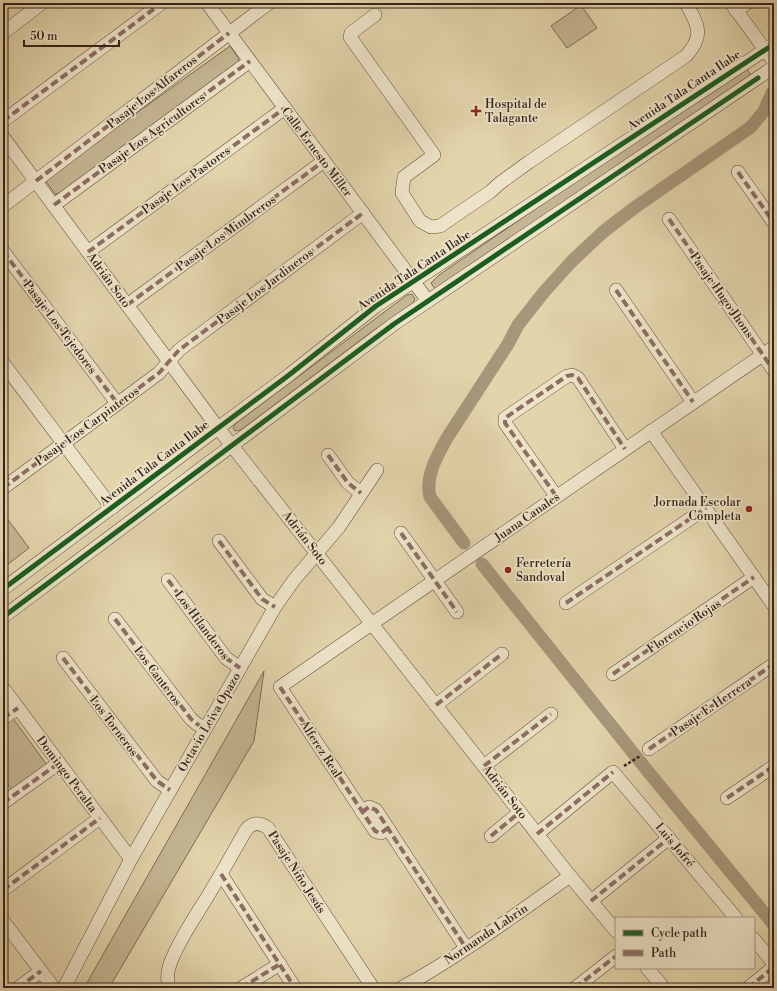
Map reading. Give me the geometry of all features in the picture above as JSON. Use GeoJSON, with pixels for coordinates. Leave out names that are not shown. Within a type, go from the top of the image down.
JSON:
{"type":"FeatureCollection","features":[{"type":"Feature","properties":{"kind":"street"},"geometry":{"type":"LineString","coordinates":[[3,33],[42,3]]}},
{"type":"Feature","properties":{"kind":"street"},"geometry":{"type":"LineString","coordinates":[[3,120],[162,3]]}},
{"type":"Feature","properties":{"kind":"street","name":"Calle Ernesto Miller"},"geometry":{"type":"LineString","coordinates":[[207,3],[428,301]]}},
{"type":"Feature","properties":{"kind":"street","name":"Pasaje Los Alfareros"},"geometry":{"type":"LineString","coordinates":[[3,206],[269,3]]}},
{"type":"Feature","properties":{"kind":"street"},"geometry":{"type":"LineString","coordinates":[[375,15],[351,33],[350,37],[434,155],[404,177],[402,186],[402,193],[420,221],[431,227],[440,226],[458,214],[529,162],[686,56],[695,46],[698,35],[696,22],[686,3]]}},
{"type":"Feature","properties":{"kind":"street"},"geometry":{"type":"LineString","coordinates":[[747,3],[733,7],[769,47],[774,62]]}},
{"type":"Feature","properties":{"kind":"street","name":"Avenida Tala Canta Ilabe"},"geometry":{"type":"LineString","coordinates":[[3,589],[316,354],[376,306],[769,47]]}},
{"type":"Feature","properties":{"kind":"street","name":"Pasaje Los Agricultores"},"geometry":{"type":"LineString","coordinates":[[54,205],[250,61]]}},
{"type":"Feature","properties":{"kind":"street"},"geometry":{"type":"LineString","coordinates":[[3,617],[346,360],[428,301],[774,67]]}},
{"type":"Feature","properties":{"kind":"street","name":"Pasaje Los Pastores"},"geometry":{"type":"LineString","coordinates":[[88,252],[285,108]]}},
{"type":"Feature","properties":{"kind":"street","name":"Adrián Soto"},"geometry":{"type":"LineString","coordinates":[[3,137],[218,428],[570,876],[615,929]]}},
{"type":"Feature","properties":{"kind":"street","name":"Pasaje Los Mimbreros"},"geometry":{"type":"LineString","coordinates":[[128,305],[324,161]]}},
{"type":"Feature","properties":{"kind":"street"},"geometry":{"type":"LineString","coordinates":[[738,172],[774,223]]}},
{"type":"Feature","properties":{"kind":"street","name":"Pasaje Los Jardineros"},"geometry":{"type":"LineString","coordinates":[[169,362],[179,350],[363,213]]}},
{"type":"Feature","properties":{"kind":"street","name":"Pasaje Hugo Jhons"},"geometry":{"type":"LineString","coordinates":[[669,219],[774,371]]}},
{"type":"Feature","properties":{"kind":"street","name":"Pasaje Los Tejedores"},"geometry":{"type":"LineString","coordinates":[[3,251],[117,403]]}},
{"type":"Feature","properties":{"kind":"street"},"geometry":{"type":"LineString","coordinates":[[616,290],[694,402]]}},
{"type":"Feature","properties":{"kind":"street","name":"Juana Canales"},"geometry":{"type":"LineString","coordinates":[[280,687],[774,347]]}},
{"type":"Feature","properties":{"kind":"street","name":"Pasaje Los Carpinteros"},"geometry":{"type":"LineString","coordinates":[[5,481],[63,444],[159,373],[169,362]]}},
{"type":"Feature","properties":{"kind":"street"},"geometry":{"type":"LineString","coordinates":[[3,363],[112,508]]}},
{"type":"Feature","properties":{"kind":"street"},"geometry":{"type":"LineString","coordinates":[[556,496],[504,422],[505,418],[567,376],[572,375],[578,378],[625,449]]}},
{"type":"Feature","properties":{"kind":"street"},"geometry":{"type":"LineString","coordinates":[[651,431],[774,606]]}},
{"type":"Feature","properties":{"kind":"street"},"geometry":{"type":"LineString","coordinates":[[328,455],[348,483],[361,493]]}},
{"type":"Feature","properties":{"kind":"street","name":"Octavio Leiva Opazo"},"geometry":{"type":"LineString","coordinates":[[64,988],[130,859],[275,607],[294,580],[339,527],[376,470]]}},
{"type":"Feature","properties":{"kind":"street"},"geometry":{"type":"LineString","coordinates":[[566,603],[706,508]]}},
{"type":"Feature","properties":{"kind":"street"},"geometry":{"type":"LineString","coordinates":[[401,533],[457,612]]}},
{"type":"Feature","properties":{"kind":"street"},"geometry":{"type":"LineString","coordinates":[[219,541],[262,598],[275,607]]}},
{"type":"Feature","properties":{"kind":"street","name":"Florencio Rojas"},"geometry":{"type":"LineString","coordinates":[[613,674],[754,577]]}},
{"type":"Feature","properties":{"kind":"street","name":"Los Hilanderos"},"geometry":{"type":"LineString","coordinates":[[168,580],[226,658],[232,664],[240,668]]}},
{"type":"Feature","properties":{"kind":"street","name":"Los Canteros"},"geometry":{"type":"LineString","coordinates":[[116,619],[191,719],[205,728]]}},
{"type":"Feature","properties":{"kind":"street"},"geometry":{"type":"LineString","coordinates":[[436,705],[502,654]]}},
{"type":"Feature","properties":{"kind":"street","name":"Los Torneros"},"geometry":{"type":"LineString","coordinates":[[63,658],[156,781],[170,790]]}},
{"type":"Feature","properties":{"kind":"street","name":"Pasaje E. Herrera"},"geometry":{"type":"LineString","coordinates":[[645,752],[774,664]]}},
{"type":"Feature","properties":{"kind":"street","name":"Alferez Real"},"geometry":{"type":"LineString","coordinates":[[280,687],[376,833],[381,833],[388,828],[466,948]]}},
{"type":"Feature","properties":{"kind":"street","name":"Domingo Peralta"},"geometry":{"type":"LineString","coordinates":[[3,688],[130,859]]}},
{"type":"Feature","properties":{"kind":"street"},"geometry":{"type":"LineString","coordinates":[[3,718],[18,708]]}},
{"type":"Feature","properties":{"kind":"street"},"geometry":{"type":"LineString","coordinates":[[484,766],[551,714]]}},
{"type":"Feature","properties":{"kind":"street"},"geometry":{"type":"LineString","coordinates":[[3,802],[59,763]]}},
{"type":"Feature","properties":{"kind":"street"},"geometry":{"type":"LineString","coordinates":[[727,798],[774,766]]}},
{"type":"Feature","properties":{"kind":"street","name":"Luis Jofré"},"geometry":{"type":"LineString","coordinates":[[537,834],[613,772],[735,917]]}},
{"type":"Feature","properties":{"kind":"street"},"geometry":{"type":"LineString","coordinates":[[491,836],[520,812]]}},
{"type":"Feature","properties":{"kind":"street"},"geometry":{"type":"LineString","coordinates":[[3,890],[100,818]]}},
{"type":"Feature","properties":{"kind":"street","name":"Pasaje Niño Jesús"},"geometry":{"type":"LineString","coordinates":[[169,988],[167,977],[170,963],[183,937],[222,874],[248,827],[255,824],[260,824],[268,828],[373,988]]}},
{"type":"Feature","properties":{"kind":"street"},"geometry":{"type":"LineString","coordinates":[[591,901],[669,838]]}},
{"type":"Feature","properties":{"kind":"street"},"geometry":{"type":"LineString","coordinates":[[222,874],[295,988]]}},
{"type":"Feature","properties":{"kind":"street","name":"Normanda Labrin"},"geometry":{"type":"LineString","coordinates":[[400,988],[428,972],[507,921],[570,876]]}},
{"type":"Feature","properties":{"kind":"street"},"geometry":{"type":"LineString","coordinates":[[3,921],[54,988]]}},
{"type":"Feature","properties":{"kind":"street"},"geometry":{"type":"LineString","coordinates":[[755,940],[774,964]]}},
{"type":"Feature","properties":{"kind":"street"},"geometry":{"type":"LineString","coordinates":[[575,988],[615,957]]}},
{"type":"Feature","properties":{"kind":"street"},"geometry":{"type":"LineString","coordinates":[[241,988],[280,964]]}},
{"type":"Feature","properties":{"kind":"street"},"geometry":{"type":"LineString","coordinates":[[748,988],[774,967]]}},
{"type":"Feature","properties":{"kind":"street"},"geometry":{"type":"LineString","coordinates":[[648,969],[664,988]]}},
{"type":"Feature","properties":{"kind":"street"},"geometry":{"type":"LineString","coordinates":[[18,988],[41,971]]}},
{"type":"Feature","properties":{"kind":"path"},"geometry":{"type":"LineString","coordinates":[[630,762],[645,752]]}},
{"type":"Feature","properties":{"kind":"shaded area"},"geometry":{"type":"Polygon","coordinates":[[[581,5],[597,28],[567,48],[551,26],[581,5]]]}},
{"type":"Feature","properties":{"kind":"shaded area"},"geometry":{"type":"Polygon","coordinates":[[[230,46],[239,59],[237,64],[61,193],[55,194],[46,181],[47,177],[230,46]]]}},
{"type":"Feature","properties":{"kind":"shaded area"},"geometry":{"type":"Polygon","coordinates":[[[746,68],[752,76],[435,289],[431,283],[439,275],[639,138],[746,68]]]}},
{"type":"Feature","properties":{"kind":"shaded area"},"geometry":{"type":"Polygon","coordinates":[[[412,294],[415,299],[413,303],[370,333],[241,430],[235,431],[233,428],[235,424],[407,295],[412,294]]]}},
{"type":"Feature","properties":{"kind":"shaded area"},"geometry":{"type":"Polygon","coordinates":[[[3,513],[29,548],[3,568],[3,513]]]}},
{"type":"Feature","properties":{"kind":"shaded area"},"geometry":{"type":"Polygon","coordinates":[[[264,671],[254,741],[109,988],[84,988],[264,671]]]}},
{"type":"Feature","properties":{"kind":"shaded area"},"geometry":{"type":"Polygon","coordinates":[[[12,717],[47,765],[12,790],[3,777],[3,724],[12,717]]]}},
{"type":"Feature","properties":{"kind":"waterway"},"geometry":{"type":"LineString","coordinates":[[464,543],[430,497],[429,481],[433,466],[447,438],[508,344],[518,325],[544,292],[572,261],[603,232],[634,208],[751,127],[764,111],[772,93]]}},
{"type":"Feature","properties":{"kind":"waterway"},"geometry":{"type":"LineString","coordinates":[[482,564],[650,774],[774,925]]}},
{"type":"Feature","properties":{"kind":"marked path"},"geometry":{"type":"LineString","coordinates":[[3,121],[162,3]]}},
{"type":"Feature","properties":{"kind":"marked path"},"geometry":{"type":"LineString","coordinates":[[36,181],[229,33]]}},
{"type":"Feature","properties":{"kind":"marked path"},"geometry":{"type":"LineString","coordinates":[[54,205],[250,61]]}},
{"type":"Feature","properties":{"kind":"marked path"},"geometry":{"type":"LineString","coordinates":[[88,252],[285,108]]}},
{"type":"Feature","properties":{"kind":"marked path"},"geometry":{"type":"LineString","coordinates":[[127,305],[324,161]]}},
{"type":"Feature","properties":{"kind":"marked path"},"geometry":{"type":"LineString","coordinates":[[738,172],[774,223]]}},
{"type":"Feature","properties":{"kind":"marked path"},"geometry":{"type":"LineString","coordinates":[[3,488],[159,373],[179,350],[363,213]]}},
{"type":"Feature","properties":{"kind":"marked path"},"geometry":{"type":"LineString","coordinates":[[669,219],[774,371]]}},
{"type":"Feature","properties":{"kind":"marked path"},"geometry":{"type":"LineString","coordinates":[[3,251],[117,403]]}},
{"type":"Feature","properties":{"kind":"marked path"},"geometry":{"type":"LineString","coordinates":[[616,290],[693,402]]}},
{"type":"Feature","properties":{"kind":"marked path"},"geometry":{"type":"LineString","coordinates":[[556,496],[505,423],[505,418],[567,376],[572,375],[578,378],[625,449]]}},
{"type":"Feature","properties":{"kind":"marked path"},"geometry":{"type":"LineString","coordinates":[[328,455],[348,483],[361,493]]}},
{"type":"Feature","properties":{"kind":"marked path"},"geometry":{"type":"LineString","coordinates":[[3,474],[10,482]]}},
{"type":"Feature","properties":{"kind":"marked path"},"geometry":{"type":"LineString","coordinates":[[566,603],[706,508]]}},
{"type":"Feature","properties":{"kind":"marked path"},"geometry":{"type":"LineString","coordinates":[[401,533],[457,612]]}},
{"type":"Feature","properties":{"kind":"marked path"},"geometry":{"type":"LineString","coordinates":[[219,541],[262,599],[275,607]]}},
{"type":"Feature","properties":{"kind":"marked path"},"geometry":{"type":"LineString","coordinates":[[613,674],[754,577]]}},
{"type":"Feature","properties":{"kind":"marked path"},"geometry":{"type":"LineString","coordinates":[[168,580],[226,658],[240,668]]}},
{"type":"Feature","properties":{"kind":"marked path"},"geometry":{"type":"LineString","coordinates":[[115,619],[191,719],[205,728]]}},
{"type":"Feature","properties":{"kind":"marked path"},"geometry":{"type":"LineString","coordinates":[[436,705],[502,654]]}},
{"type":"Feature","properties":{"kind":"marked path"},"geometry":{"type":"LineString","coordinates":[[63,658],[157,781],[170,790]]}},
{"type":"Feature","properties":{"kind":"marked path"},"geometry":{"type":"LineString","coordinates":[[649,749],[774,664]]}},
{"type":"Feature","properties":{"kind":"marked path"},"geometry":{"type":"LineString","coordinates":[[280,687],[375,831],[381,833],[388,828]]}},
{"type":"Feature","properties":{"kind":"marked path"},"geometry":{"type":"LineString","coordinates":[[3,718],[18,708]]}},
{"type":"Feature","properties":{"kind":"marked path"},"geometry":{"type":"LineString","coordinates":[[484,766],[551,714]]}},
{"type":"Feature","properties":{"kind":"marked path"},"geometry":{"type":"LineString","coordinates":[[3,803],[59,763]]}},
{"type":"Feature","properties":{"kind":"marked path"},"geometry":{"type":"LineString","coordinates":[[727,798],[774,766]]}},
{"type":"Feature","properties":{"kind":"marked path"},"geometry":{"type":"LineString","coordinates":[[537,834],[613,772]]}},
{"type":"Feature","properties":{"kind":"marked path"},"geometry":{"type":"LineString","coordinates":[[362,812],[369,807],[376,810],[466,948]]}},
{"type":"Feature","properties":{"kind":"marked path"},"geometry":{"type":"LineString","coordinates":[[491,836],[520,812]]}},
{"type":"Feature","properties":{"kind":"marked path"},"geometry":{"type":"LineString","coordinates":[[3,890],[100,818]]}},
{"type":"Feature","properties":{"kind":"marked path"},"geometry":{"type":"LineString","coordinates":[[591,901],[669,838]]}},
{"type":"Feature","properties":{"kind":"marked path"},"geometry":{"type":"LineString","coordinates":[[221,874],[295,988]]}},
{"type":"Feature","properties":{"kind":"marked path"},"geometry":{"type":"LineString","coordinates":[[575,988],[615,957]]}},
{"type":"Feature","properties":{"kind":"marked path"},"geometry":{"type":"LineString","coordinates":[[241,988],[280,964]]}},
{"type":"Feature","properties":{"kind":"marked path"},"geometry":{"type":"LineString","coordinates":[[748,988],[774,967]]}},
{"type":"Feature","properties":{"kind":"marked path"},"geometry":{"type":"LineString","coordinates":[[18,988],[41,971]]}},
{"type":"Feature","properties":{"kind":"cycle path"},"geometry":{"type":"LineString","coordinates":[[3,589],[289,375],[376,306],[774,44]]}},
{"type":"Feature","properties":{"kind":"cycle path"},"geometry":{"type":"LineString","coordinates":[[3,617],[394,324],[758,78]]}},
{"type":"Feature","properties":{"kind":"place","name":"Hospital de Talagante"},"geometry":{"type":"Point","coordinates":[476,111]}},
{"type":"Feature","properties":{"kind":"place","name":"Jornada Escolar Completa"},"geometry":{"type":"Point","coordinates":[749,509]}},
{"type":"Feature","properties":{"kind":"place","name":"Ferretería Sandoval"},"geometry":{"type":"Point","coordinates":[508,570]}}]}
